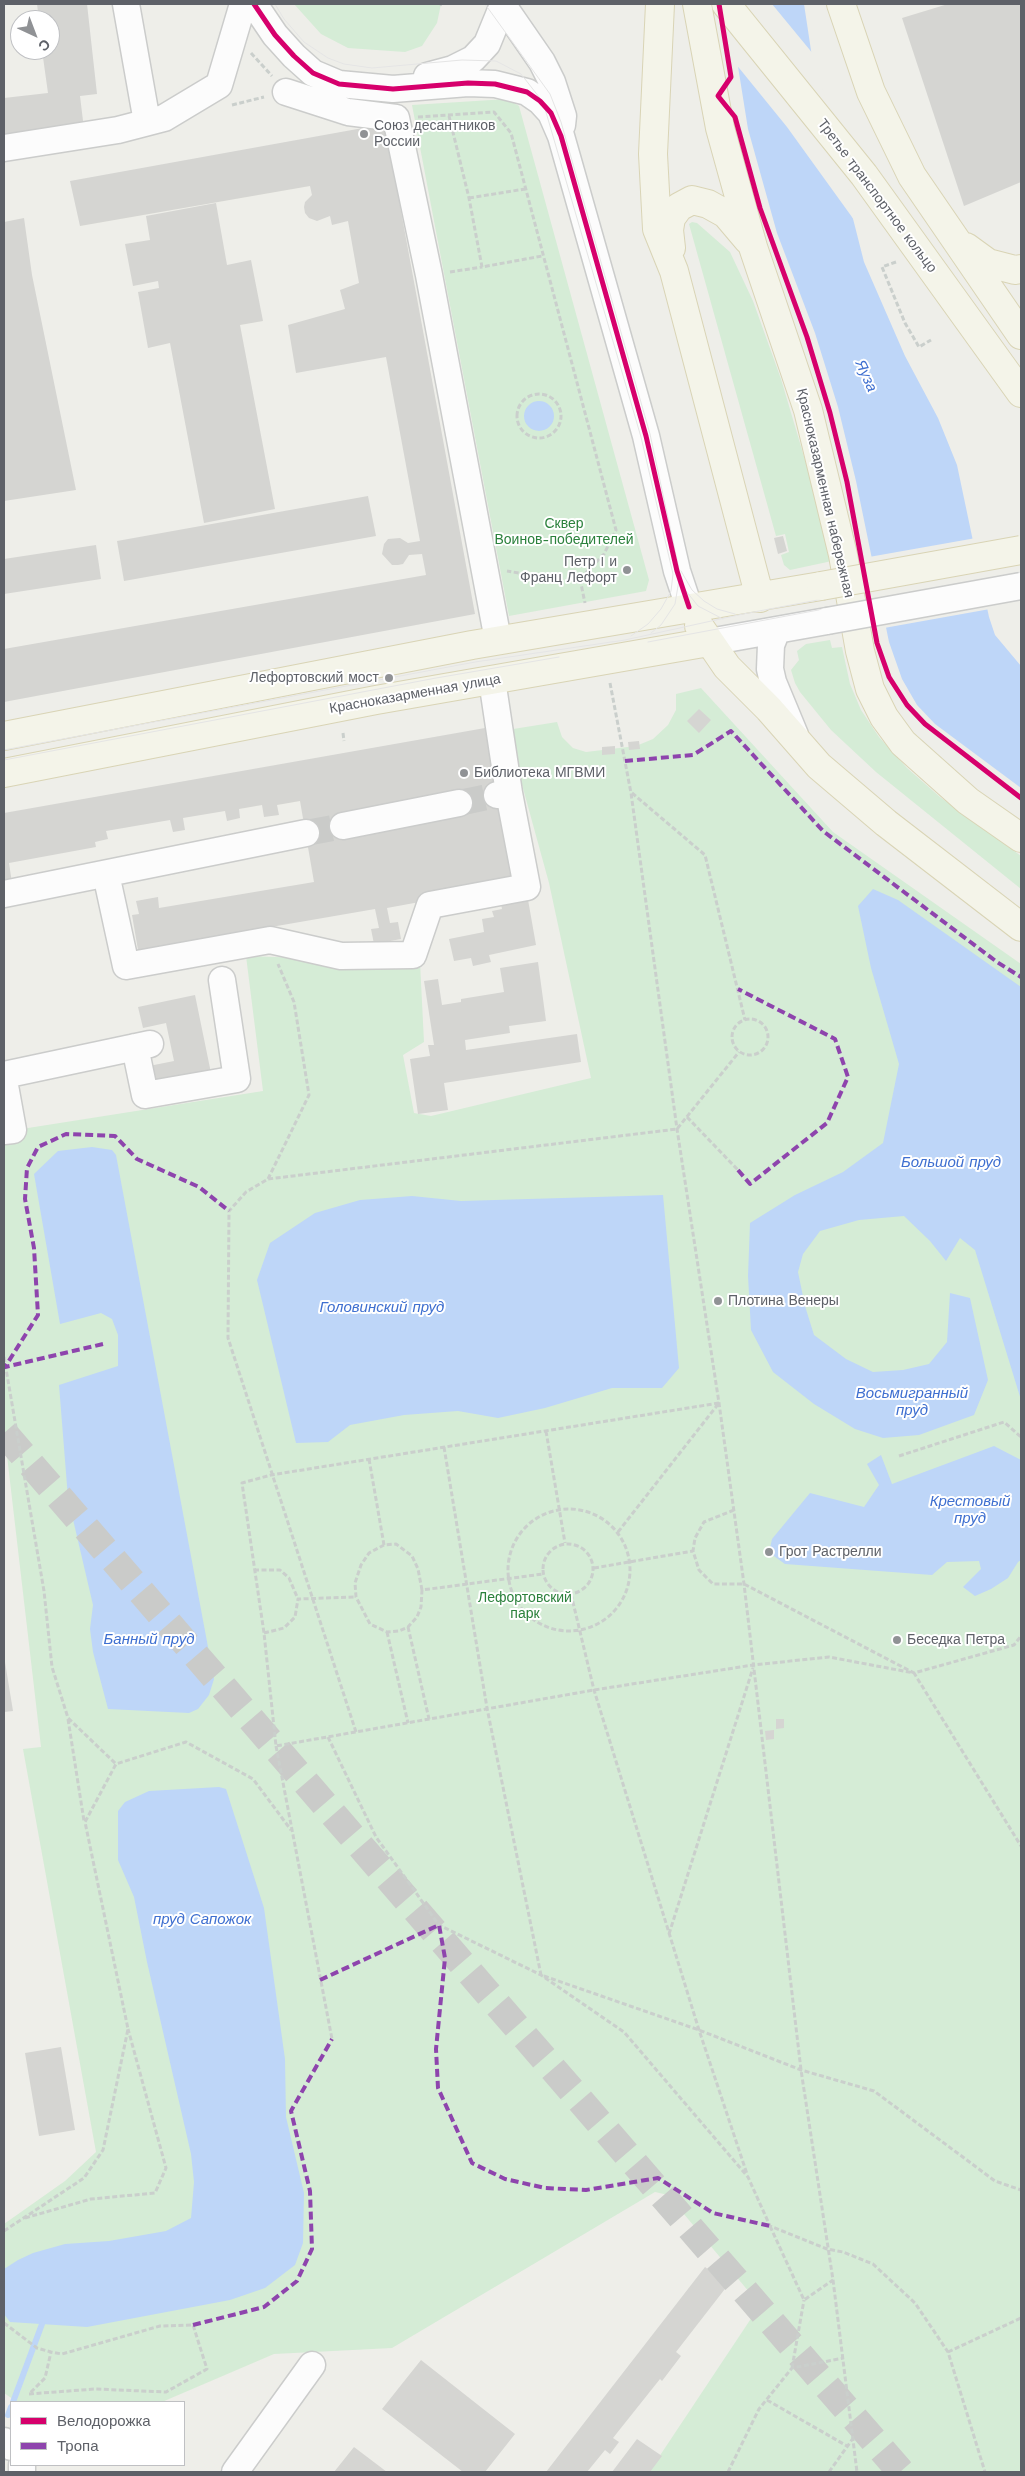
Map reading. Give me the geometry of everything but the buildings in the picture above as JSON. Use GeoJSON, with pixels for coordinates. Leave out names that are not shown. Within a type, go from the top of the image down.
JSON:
{"type":"FeatureCollection","features":[{"type":"Feature","properties":{"kind":"main road"},"geometry":{"type":"LineString","coordinates":[[660,4],[653,154],[657,229],[674,271],[760,598]]}},
{"type":"Feature","properties":{"kind":"main road","name":"Красноказарменная набережная"},"geometry":{"type":"LineString","coordinates":[[697,4],[720,128],[753,247],[808,410],[843,555],[860,650],[870,689],[884,717],[903,743],[968,801],[1021,838]]}},
{"type":"Feature","properties":{"kind":"main road","name":"Третье транспортное кольцо"},"geometry":{"type":"LineString","coordinates":[[726,4],[864,175],[1021,393]]}},
{"type":"Feature","properties":{"kind":"main road"},"geometry":{"type":"LineString","coordinates":[[841,4],[871,92],[912,176],[1021,335]]}},
{"type":"Feature","properties":{"kind":"main road"},"geometry":{"type":"LineString","coordinates":[[674,271],[669,230],[671,218],[679,207],[692,200],[708,204],[726,214],[753,247]]}},
{"type":"Feature","properties":{"kind":"main road"},"geometry":{"type":"LineString","coordinates":[[956,239],[988,263],[1021,269]]}},
{"type":"Feature","properties":{"kind":"main road"},"geometry":{"type":"LineString","coordinates":[[1021,303],[1021,318]]}},
{"type":"Feature","properties":{"kind":"main road"},"geometry":{"type":"LineString","coordinates":[[4,736],[498,640],[689,607],[760,598],[1021,550]]}},
{"type":"Feature","properties":{"kind":"main road"},"geometry":{"type":"LineString","coordinates":[[689,607],[709,642],[727,667],[797,740],[819,766],[886,823],[1021,927]]}},
{"type":"Feature","properties":{"kind":"main road","name":"Красноказарменная улица"},"geometry":{"type":"LineString","coordinates":[[4,774],[376,700],[709,642]]}},
{"type":"Feature","properties":{"kind":"street"},"geometry":{"type":"LineString","coordinates":[[126,4],[147,122]]}},
{"type":"Feature","properties":{"kind":"street"},"geometry":{"type":"LineString","coordinates":[[4,148],[118,130],[164,118],[219,85],[243,4]]}},
{"type":"Feature","properties":{"kind":"street"},"geometry":{"type":"LineString","coordinates":[[254,4],[275,35],[294,56],[313,73],[339,84],[393,89],[468,83],[496,84],[516,88],[540,101],[551,113],[561,136],[646,436],[677,571],[689,607]]}},
{"type":"Feature","properties":{"kind":"street"},"geometry":{"type":"LineString","coordinates":[[393,89],[453,69],[473,59],[487,44],[502,4]]}},
{"type":"Feature","properties":{"kind":"street"},"geometry":{"type":"LineString","coordinates":[[502,4],[542,62],[552,82],[563,116],[561,136]]}},
{"type":"Feature","properties":{"kind":"street"},"geometry":{"type":"LineString","coordinates":[[286,92],[348,112],[396,118],[429,275],[498,640]]}},
{"type":"Feature","properties":{"kind":"street","name":"Красноказарменная улица"},"geometry":{"type":"LineString","coordinates":[[709,642],[1021,586]]}},
{"type":"Feature","properties":{"kind":"street"},"geometry":{"type":"LineString","coordinates":[[777,630],[771,645],[770,669],[773,682],[797,740]]}},
{"type":"Feature","properties":{"kind":"street"},"geometry":{"type":"LineString","coordinates":[[106,874],[126,966],[270,940],[341,956],[413,955],[430,905],[527,887],[503,794],[492,680]]}},
{"type":"Feature","properties":{"kind":"street"},"geometry":{"type":"LineString","coordinates":[[343,826],[459,803]]}},
{"type":"Feature","properties":{"kind":"street"},"geometry":{"type":"LineString","coordinates":[[4,894],[306,833]]}},
{"type":"Feature","properties":{"kind":"street"},"geometry":{"type":"LineString","coordinates":[[4,1075],[142,1045],[145,1096],[237,1079],[222,980]]}},
{"type":"Feature","properties":{"kind":"street"},"geometry":{"type":"LineString","coordinates":[[4,1080],[13,1130],[4,1131]]}},
{"type":"Feature","properties":{"kind":"street"},"geometry":{"type":"LineString","coordinates":[[235,2472],[312,2365]]}},
{"type":"Feature","properties":{"kind":"path"},"geometry":{"type":"LineString","coordinates":[[396,118],[494,112],[511,133],[616,530],[604,554],[580,579],[566,581],[484,569]]}},
{"type":"Feature","properties":{"kind":"path"},"geometry":{"type":"LineString","coordinates":[[449,116],[469,198],[482,267]]}},
{"type":"Feature","properties":{"kind":"path"},"geometry":{"type":"LineString","coordinates":[[469,198],[525,189]]}},
{"type":"Feature","properties":{"kind":"path"},"geometry":{"type":"LineString","coordinates":[[429,275],[542,256]]}},
{"type":"Feature","properties":{"kind":"path"},"geometry":{"type":"LineString","coordinates":[[896,262],[882,267],[905,323],[919,347],[931,340]]}},
{"type":"Feature","properties":{"kind":"path"},"geometry":{"type":"LineString","coordinates":[[534,394],[541,394],[554,399],[561,411],[560,424],[556,430],[545,437],[538,438],[525,433],[518,421],[517,414],[522,401],[534,394]]}},
{"type":"Feature","properties":{"kind":"path"},"geometry":{"type":"LineString","coordinates":[[580,579],[585,600]]}},
{"type":"Feature","properties":{"kind":"path"},"geometry":{"type":"LineString","coordinates":[[606,660],[631,793],[677,1129],[734,1510],[801,2070],[844,2358],[857,2472]]}},
{"type":"Feature","properties":{"kind":"path"},"geometry":{"type":"LineString","coordinates":[[343,733],[344,741]]}},
{"type":"Feature","properties":{"kind":"path"},"geometry":{"type":"LineString","coordinates":[[631,793],[705,854],[745,1020]]}},
{"type":"Feature","properties":{"kind":"path"},"geometry":{"type":"LineString","coordinates":[[268,1179],[310,1094],[294,1002],[270,940]]}},
{"type":"Feature","properties":{"kind":"path"},"geometry":{"type":"LineString","coordinates":[[754,1019],[761,1022],[768,1034],[768,1042],[759,1053],[745,1056],[734,1047],[732,1033],[735,1026],[745,1020],[754,1019]]}},
{"type":"Feature","properties":{"kind":"path"},"geometry":{"type":"LineString","coordinates":[[356,1732],[228,1338],[228,1210],[246,1192],[268,1179],[677,1129],[739,1052]]}},
{"type":"Feature","properties":{"kind":"path"},"geometry":{"type":"LineString","coordinates":[[687,1117],[738,1170]]}},
{"type":"Feature","properties":{"kind":"path"},"geometry":{"type":"LineString","coordinates":[[4,1357],[44,1591],[52,1667],[68,1718],[85,1822],[128,2029],[166,2168],[155,2193],[91,2199],[21,2219]]}},
{"type":"Feature","properties":{"kind":"path"},"geometry":{"type":"LineString","coordinates":[[332,2039],[276,1746],[264,1633],[242,1483],[271,1475],[719,1403]]}},
{"type":"Feature","properties":{"kind":"path"},"geometry":{"type":"LineString","coordinates":[[617,1532],[719,1403]]}},
{"type":"Feature","properties":{"kind":"path"},"geometry":{"type":"LineString","coordinates":[[898,1456],[1004,1422],[1021,1437]]}},
{"type":"Feature","properties":{"kind":"path"},"geometry":{"type":"LineString","coordinates":[[546,1431],[565,1543]]}},
{"type":"Feature","properties":{"kind":"path"},"geometry":{"type":"LineString","coordinates":[[444,1447],[487,1708],[541,1975],[624,2032],[748,2177]]}},
{"type":"Feature","properties":{"kind":"path"},"geometry":{"type":"LineString","coordinates":[[369,1459],[384,1545]]}},
{"type":"Feature","properties":{"kind":"path"},"geometry":{"type":"LineString","coordinates":[[559,1510],[580,1510],[601,1518],[617,1532],[630,1560],[629,1584],[619,1606],[601,1623],[578,1631],[558,1631],[540,1624],[524,1612],[513,1596],[508,1577],[510,1554],[520,1533],[537,1518],[559,1510]]}},
{"type":"Feature","properties":{"kind":"path"},"geometry":{"type":"LineString","coordinates":[[734,1510],[704,1522],[695,1538],[693,1551],[699,1570],[713,1584],[744,1584],[914,1674],[1021,1846]]}},
{"type":"Feature","properties":{"kind":"path"},"geometry":{"type":"LineString","coordinates":[[565,1543],[576,1544],[585,1549],[591,1558],[594,1568],[587,1586],[580,1592],[561,1594],[552,1590],[542,1574],[543,1563],[547,1554],[555,1546],[565,1543]]}},
{"type":"Feature","properties":{"kind":"path"},"geometry":{"type":"LineString","coordinates":[[396,1544],[412,1556],[418,1569],[422,1590],[422,1607],[408,1627],[399,1631],[387,1632],[370,1624],[356,1597],[355,1583],[361,1565],[369,1553],[384,1545],[396,1544]]}},
{"type":"Feature","properties":{"kind":"path"},"geometry":{"type":"LineString","coordinates":[[594,1568],[630,1560],[693,1551]]}},
{"type":"Feature","properties":{"kind":"path"},"geometry":{"type":"LineString","coordinates":[[254,1570],[280,1570],[289,1578],[298,1599],[295,1617],[284,1628],[264,1633]]}},
{"type":"Feature","properties":{"kind":"path"},"geometry":{"type":"LineString","coordinates":[[422,1590],[508,1577],[542,1574]]}},
{"type":"Feature","properties":{"kind":"path"},"geometry":{"type":"LineString","coordinates":[[570,1594],[594,1690],[699,2030],[748,2177],[804,2300],[792,2368],[759,2409],[728,2472]]}},
{"type":"Feature","properties":{"kind":"path"},"geometry":{"type":"LineString","coordinates":[[298,1599],[356,1597]]}},
{"type":"Feature","properties":{"kind":"path"},"geometry":{"type":"LineString","coordinates":[[408,1627],[429,1719]]}},
{"type":"Feature","properties":{"kind":"path"},"geometry":{"type":"LineString","coordinates":[[387,1632],[408,1723]]}},
{"type":"Feature","properties":{"kind":"path"},"geometry":{"type":"LineString","coordinates":[[276,1746],[594,1690],[828,1657],[914,1674],[1014,1646],[1021,1636]]}},
{"type":"Feature","properties":{"kind":"path"},"geometry":{"type":"LineString","coordinates":[[669,1934],[754,1666]]}},
{"type":"Feature","properties":{"kind":"path"},"geometry":{"type":"LineString","coordinates":[[68,1718],[116,1764]]}},
{"type":"Feature","properties":{"kind":"path"},"geometry":{"type":"LineString","coordinates":[[328,1737],[376,1837],[440,1925],[541,1975],[699,2030],[801,2070],[874,2091],[995,2180],[1021,2190]]}},
{"type":"Feature","properties":{"kind":"path"},"geometry":{"type":"LineString","coordinates":[[85,1822],[116,1764],[186,1742],[254,1779],[291,1830]]}},
{"type":"Feature","properties":{"kind":"path"},"geometry":{"type":"LineString","coordinates":[[4,2231],[84,2178],[103,2150],[128,2029]]}},
{"type":"Feature","properties":{"kind":"path"},"geometry":{"type":"LineString","coordinates":[[770,2226],[827,2249],[843,2252],[873,2264],[915,2303],[948,2352],[985,2472]]}},
{"type":"Feature","properties":{"kind":"path"},"geometry":{"type":"LineString","coordinates":[[804,2300],[833,2280]]}},
{"type":"Feature","properties":{"kind":"path"},"geometry":{"type":"LineString","coordinates":[[948,2352],[1021,2318]]}},
{"type":"Feature","properties":{"kind":"path"},"geometry":{"type":"LineString","coordinates":[[4,2323],[37,2348],[62,2354],[160,2326],[193,2326],[207,2369],[166,2392],[95,2389],[29,2394],[45,2378],[51,2352]]}},
{"type":"Feature","properties":{"kind":"path"},"geometry":{"type":"LineString","coordinates":[[792,2368],[844,2358]]}},
{"type":"Feature","properties":{"kind":"path"},"geometry":{"type":"LineString","coordinates":[[767,2400],[848,2446]]}},
{"type":"Feature","properties":{"kind":"path"},"geometry":{"type":"LineString","coordinates":[[829,2472],[854,2437]]}},
{"type":"Feature","properties":{"kind":"green space"},"geometry":{"type":"Polygon","coordinates":[[[294,4],[441,4],[437,23],[422,46],[405,52],[348,48],[321,34],[294,4]]]}},
{"type":"Feature","properties":{"kind":"green space","name":"Сквер Воинов-победителей"},"geometry":{"type":"Polygon","coordinates":[[[507,99],[519,106],[649,580],[646,591],[509,616],[412,105],[507,99]]]}},
{"type":"Feature","properties":{"kind":"green space"},"geometry":{"type":"Polygon","coordinates":[[[692,222],[697,223],[730,252],[753,301],[781,379],[821,514],[832,561],[790,570],[784,565],[781,555],[789,552],[785,534],[776,536],[689,224],[692,222]]]}},
{"type":"Feature","properties":{"kind":"green space"},"geometry":{"type":"Polygon","coordinates":[[[830,640],[832,648],[842,647],[850,684],[861,710],[879,737],[907,768],[940,797],[1021,856],[1021,889],[876,772],[831,730],[800,692],[791,670],[799,660],[797,651],[806,644],[830,640]]]}},
{"type":"Feature","properties":{"kind":"green space","name":"Лефортовский парк"},"geometry":{"type":"Polygon","coordinates":[[[701,688],[833,832],[1021,964],[1021,2472],[649,2472],[760,2305],[668,2195],[655,2192],[392,2348],[274,2354],[164,2401],[16,2401],[4,2393],[4,2224],[65,2181],[96,2152],[23,1749],[41,1747],[4,1430],[4,1138],[28,1128],[263,1091],[246,956],[420,962],[424,1042],[403,1055],[414,1113],[431,1116],[591,1078],[549,883],[507,730],[557,722],[562,737],[573,748],[586,752],[636,746],[653,739],[668,725],[676,710],[676,694],[701,688]]]}},
{"type":"Feature","properties":{"kind":"water","name":"Яуза"},"geometry":{"type":"Polygon","coordinates":[[[728,4],[804,4],[812,57],[864,262],[905,356],[938,418],[957,465],[989,617],[995,635],[1021,666],[1021,788],[935,724],[917,705],[902,679],[889,642],[856,481],[838,407],[815,333],[777,233],[748,129],[728,4]]]}},
{"type":"Feature","properties":{"kind":"water"},"geometry":{"type":"Polygon","coordinates":[[[539,401],[550,405],[554,416],[550,427],[539,431],[528,427],[524,416],[528,405],[539,401]]]}},
{"type":"Feature","properties":{"kind":"water","name":"Большой пруд"},"geometry":{"type":"Polygon","coordinates":[[[873,889],[898,900],[1021,987],[1021,1400],[975,1250],[960,1238],[946,1261],[930,1241],[904,1216],[859,1220],[820,1231],[803,1254],[798,1272],[805,1306],[814,1335],[846,1359],[873,1372],[903,1370],[929,1364],[947,1342],[950,1293],[970,1298],[988,1380],[974,1415],[919,1435],[883,1438],[855,1429],[814,1404],[773,1372],[751,1330],[748,1276],[750,1223],[795,1195],[843,1172],[883,1143],[899,1064],[871,968],[858,906],[873,889]]]}},
{"type":"Feature","properties":{"kind":"water","name":"Банный пруд"},"geometry":{"type":"Polygon","coordinates":[[[92,1147],[112,1150],[116,1155],[214,1679],[209,1695],[198,1709],[189,1713],[108,1709],[93,1652],[90,1629],[93,1605],[68,1498],[59,1385],[118,1366],[118,1335],[112,1319],[101,1313],[60,1324],[34,1174],[58,1151],[92,1147]]]}},
{"type":"Feature","properties":{"kind":"water","name":"Головинский пруд"},"geometry":{"type":"Polygon","coordinates":[[[663,1195],[679,1368],[662,1388],[612,1388],[545,1408],[498,1418],[458,1411],[404,1415],[350,1425],[328,1442],[296,1443],[257,1280],[270,1243],[315,1213],[360,1200],[412,1196],[461,1201],[663,1195]]]}},
{"type":"Feature","properties":{"kind":"water","name":"Крестовый пруд"},"geometry":{"type":"Polygon","coordinates":[[[994,1446],[1021,1460],[1021,1560],[1008,1578],[991,1589],[975,1596],[963,1587],[981,1569],[979,1561],[947,1562],[932,1575],[785,1564],[771,1554],[772,1539],[810,1493],[864,1507],[879,1485],[867,1464],[881,1455],[892,1484],[994,1446]]]}},
{"type":"Feature","properties":{"kind":"water","name":"пруд Сапожок"},"geometry":{"type":"Polygon","coordinates":[[[219,1787],[226,1789],[264,1908],[285,2059],[286,2117],[304,2193],[303,2243],[295,2265],[265,2288],[230,2300],[87,2327],[10,2322],[4,2314],[4,2269],[18,2260],[33,2253],[65,2244],[109,2241],[166,2231],[191,2218],[194,2182],[191,2154],[134,1897],[118,1860],[118,1811],[125,1802],[149,1791],[219,1787]]]}},
{"type":"Feature","properties":{"kind":"pier"},"geometry":{"type":"Polygon","coordinates":[[[725,4],[772,4],[814,55],[857,224],[787,127],[735,63],[725,4]]]}},
{"type":"Feature","properties":{"kind":"pier"},"geometry":{"type":"Polygon","coordinates":[[[976,538],[990,609],[884,628],[869,557],[976,538]]]}},
{"type":"Feature","properties":{"kind":"waterway"},"geometry":{"type":"LineString","coordinates":[[13,2401],[42,2324]]}},
{"type":"Feature","properties":{"kind":"waterway"},"geometry":{"type":"LineString","coordinates":[[8,2415],[10,2410]]}},
{"type":"Feature","properties":{"kind":"tunnel"},"geometry":{"type":"LineString","coordinates":[[459,803],[497,795]]}},
{"type":"Feature","properties":{"kind":"tunnel"},"geometry":{"type":"LineString","coordinates":[[306,833],[343,826]]}},
{"type":"Feature","properties":{"kind":"tunnel"},"geometry":{"type":"LineString","coordinates":[[4,1433],[901,2472]]}},
{"type":"Feature","properties":{"kind":"tram line"},"geometry":{"type":"LineString","coordinates":[[275,4],[284,19],[304,42],[328,58],[344,64],[372,68],[462,60],[496,61],[521,74],[543,102],[641,437],[673,574],[671,591],[661,609],[648,624],[631,636]]}},
{"type":"Feature","properties":{"kind":"tram line"},"geometry":{"type":"LineString","coordinates":[[485,4],[550,94],[561,122],[650,434],[680,574],[675,604],[661,625],[651,633]]}},
{"type":"Feature","properties":{"kind":"tram line"},"geometry":{"type":"LineString","coordinates":[[4,750],[475,662],[625,640],[743,614],[1021,562]]}},
{"type":"Feature","properties":{"kind":"tram line"},"geometry":{"type":"LineString","coordinates":[[681,571],[692,590],[704,601],[717,609],[735,614]]}},
{"type":"Feature","properties":{"kind":"tram line"},"geometry":{"type":"LineString","coordinates":[[648,642],[1021,572]]}},
{"type":"Feature","properties":{"kind":"tram line"},"geometry":{"type":"LineString","coordinates":[[678,581],[698,606],[723,619]]}},
{"type":"Feature","properties":{"kind":"tram line"},"geometry":{"type":"LineString","coordinates":[[4,760],[436,678],[559,657]]}},
{"type":"Feature","properties":{"kind":"marked path"},"geometry":{"type":"LineString","coordinates":[[625,761],[693,755],[731,731],[823,831],[997,962],[1021,977]]}},
{"type":"Feature","properties":{"kind":"marked path"},"geometry":{"type":"LineString","coordinates":[[738,989],[835,1039],[848,1077],[827,1123],[750,1184],[738,1170]]}},
{"type":"Feature","properties":{"kind":"marked path"},"geometry":{"type":"LineString","coordinates":[[103,1344],[5,1367],[38,1315],[34,1248],[25,1199],[27,1168],[38,1147],[66,1134],[115,1136],[137,1159],[199,1187],[229,1211]]}},
{"type":"Feature","properties":{"kind":"marked path"},"geometry":{"type":"LineString","coordinates":[[320,1980],[439,1925],[445,1958],[436,2049],[438,2088],[472,2163],[505,2179],[545,2188],[586,2190],[658,2178],[713,2213],[770,2226]]}},
{"type":"Feature","properties":{"kind":"marked path"},"geometry":{"type":"LineString","coordinates":[[193,2325],[264,2307],[297,2281],[312,2249],[310,2191],[291,2111],[332,2039]]}},
{"type":"Feature","properties":{"kind":"cycle path"},"geometry":{"type":"LineString","coordinates":[[254,4],[275,35],[294,56],[313,73],[339,84],[393,89],[468,83],[495,84],[527,92],[540,101],[551,113],[561,136],[646,436],[677,571],[689,607]]}},
{"type":"Feature","properties":{"kind":"cycle path"},"geometry":{"type":"LineString","coordinates":[[719,4],[731,77],[718,96],[735,117],[760,208],[807,337],[830,413],[847,482],[877,643],[889,677],[907,705],[925,724],[1021,798]]}},
{"type":"Feature","properties":{"kind":"place","name":"Союз десантников России"},"geometry":{"type":"Point","coordinates":[364,134]}},
{"type":"Feature","properties":{"kind":"place","name":"Петр I и Франц Лефорт"},"geometry":{"type":"Point","coordinates":[627,570]}},
{"type":"Feature","properties":{"kind":"place","name":"Лефортовский мост"},"geometry":{"type":"Point","coordinates":[389,678]}},
{"type":"Feature","properties":{"kind":"place","name":"Библиотека МГВМИ"},"geometry":{"type":"Point","coordinates":[464,773]}},
{"type":"Feature","properties":{"kind":"place","name":"Плотина Венеры"},"geometry":{"type":"Point","coordinates":[718,1301]}},
{"type":"Feature","properties":{"kind":"place","name":"Грот Растрелли"},"geometry":{"type":"Point","coordinates":[769,1552]}},
{"type":"Feature","properties":{"kind":"place","name":"Беседка Петра"},"geometry":{"type":"Point","coordinates":[897,1640]}},
{"type":"Feature","properties":{"kind":"water label","name":"Восьмигранный пруд"},"geometry":{"type":"Point","coordinates":[912,1402]}}]}
